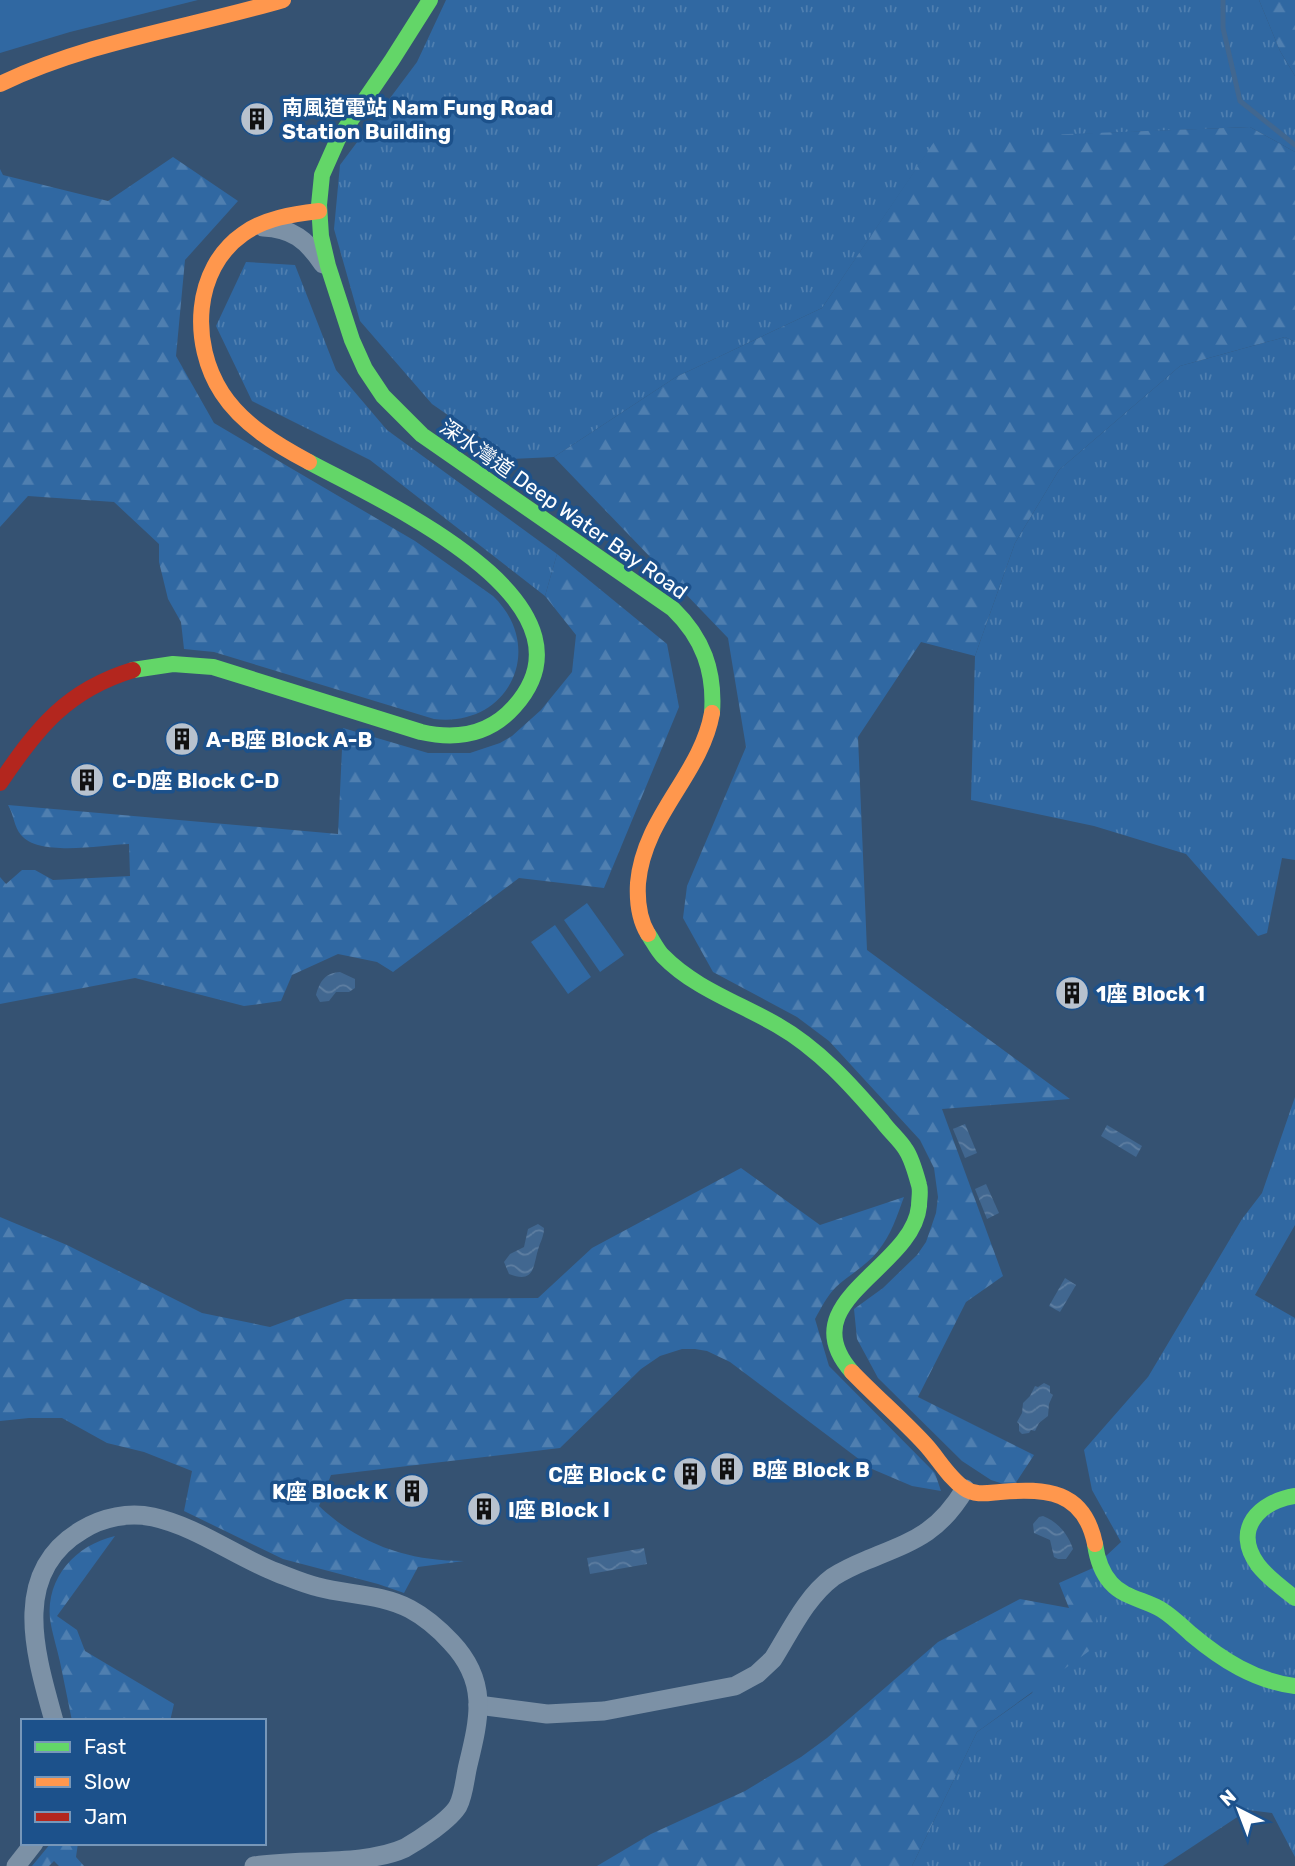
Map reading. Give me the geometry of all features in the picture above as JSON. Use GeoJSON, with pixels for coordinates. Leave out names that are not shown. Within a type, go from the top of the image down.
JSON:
{"type":"FeatureCollection","features":[{"type":"Feature","properties":{"kind":"street"},"geometry":{"type":"LineString","coordinates":[[233,14],[260,0]]}},
{"type":"Feature","properties":{"kind":"street"},"geometry":{"type":"LineString","coordinates":[[0,84],[43,64],[66,57],[283,0]]}},
{"type":"Feature","properties":{"kind":"street","name":"深水灣道 Deep Water Bay Road"},"geometry":{"type":"LineString","coordinates":[[401,50],[415,0]]}},
{"type":"Feature","properties":{"kind":"street","name":"深水灣道 Deep Water Bay Road"},"geometry":{"type":"LineString","coordinates":[[430,0],[401,50],[335,145],[323,175],[319,211],[323,246],[345,325],[371,378],[396,410],[433,443],[673,610],[688,623],[704,649],[713,681],[713,714],[703,746],[645,848],[638,877],[639,906],[643,920],[656,948],[678,971],[771,1021],[818,1054],[913,1161],[920,1185],[916,1222],[904,1244],[842,1304],[834,1320],[833,1339],[840,1358],[847,1366],[936,1455],[965,1489]]}},
{"type":"Feature","properties":{"kind":"street"},"geometry":{"type":"LineString","coordinates":[[0,783],[34,734],[63,704],[98,682],[136,668],[174,664],[213,667],[421,732],[447,737],[473,734],[497,723],[517,705],[530,682],[536,655],[533,629],[522,604],[513,594],[469,556],[412,517],[265,437],[236,412],[216,385],[202,344],[201,317],[204,295],[217,261],[247,231],[272,218],[319,211]]}},
{"type":"Feature","properties":{"kind":"street"},"geometry":{"type":"LineString","coordinates":[[247,231],[263,227],[290,231],[307,242],[330,273]]}},
{"type":"Feature","properties":{"kind":"street"},"geometry":{"type":"LineString","coordinates":[[478,1705],[547,1714],[587,1713],[723,1689],[746,1681],[765,1668],[810,1601],[831,1578],[928,1532],[948,1513],[965,1489],[975,1493],[1040,1490],[1061,1495],[1071,1501],[1086,1517],[1092,1528],[1104,1575],[1120,1593],[1161,1609],[1207,1647],[1257,1677],[1276,1685],[1295,1686]]}},
{"type":"Feature","properties":{"kind":"street"},"geometry":{"type":"LineString","coordinates":[[1295,1496],[1276,1499],[1260,1509],[1252,1520],[1249,1534],[1256,1562],[1295,1598]]}},
{"type":"Feature","properties":{"kind":"street"},"geometry":{"type":"LineString","coordinates":[[53,1719],[39,1665],[34,1630],[33,1609],[37,1587],[49,1562],[67,1540],[93,1524],[122,1516],[137,1515],[166,1521],[317,1587],[384,1599],[410,1609],[438,1628],[462,1653],[475,1677],[478,1705],[475,1738],[458,1806],[442,1823],[403,1850],[365,1860],[254,1866]]}},
{"type":"Feature","properties":{"kind":"street"},"geometry":{"type":"LineString","coordinates":[[16,1866],[32,1845]]}},
{"type":"Feature","properties":{"kind":"green space"},"geometry":{"type":"Polygon","coordinates":[[[0,0],[198,0],[70,32],[0,53],[0,0]]]}},
{"type":"Feature","properties":{"kind":"green space"},"geometry":{"type":"Polygon","coordinates":[[[446,0],[1259,0],[1280,51],[1295,76],[1295,152],[1250,127],[936,140],[822,308],[676,377],[554,457],[511,459],[432,404],[360,321],[334,229],[340,165],[417,62],[446,0]]]}},
{"type":"Feature","properties":{"kind":"green space"},"geometry":{"type":"Polygon","coordinates":[[[1259,0],[1295,0],[1295,76],[1280,51],[1259,0]]]}},
{"type":"Feature","properties":{"kind":"green space"},"geometry":{"type":"Polygon","coordinates":[[[1250,127],[1295,152],[1295,342],[1285,337],[1180,366],[1059,470],[1015,543],[975,656],[921,642],[858,737],[867,950],[1070,1099],[942,1109],[1003,1276],[966,1302],[918,1397],[1034,1455],[1013,1487],[991,1480],[962,1461],[878,1378],[857,1339],[854,1309],[883,1288],[917,1255],[926,1242],[936,1213],[938,1197],[934,1168],[920,1140],[829,1041],[797,1017],[713,972],[683,918],[687,886],[746,747],[728,638],[554,457],[676,377],[822,308],[936,139],[1250,127]]]}},
{"type":"Feature","properties":{"kind":"green space"},"geometry":{"type":"Polygon","coordinates":[[[173,157],[238,201],[185,260],[176,356],[214,423],[415,541],[493,596],[509,617],[517,638],[518,660],[512,680],[500,698],[482,711],[460,718],[434,719],[214,652],[184,649],[181,622],[168,599],[159,562],[159,544],[114,502],[28,496],[0,527],[0,169],[3,175],[108,201],[173,157]]]}},
{"type":"Feature","properties":{"kind":"green space"},"geometry":{"type":"Polygon","coordinates":[[[246,262],[295,265],[336,370],[387,430],[557,554],[545,596],[370,460],[252,401],[216,326],[246,262]]]}},
{"type":"Feature","properties":{"kind":"green space"},"geometry":{"type":"Polygon","coordinates":[[[1285,337],[1295,342],[1295,860],[1282,858],[1267,933],[1258,936],[1186,854],[1094,826],[971,800],[975,656],[1015,543],[1059,470],[1180,366],[1285,337]]]}},
{"type":"Feature","properties":{"kind":"green space"},"geometry":{"type":"Polygon","coordinates":[[[557,554],[667,644],[679,707],[604,888],[519,878],[393,972],[377,962],[338,954],[292,975],[281,1001],[244,1006],[135,978],[0,1004],[0,877],[6,884],[22,870],[35,870],[53,880],[130,876],[129,844],[72,848],[42,846],[21,835],[8,805],[338,834],[343,728],[428,753],[470,753],[512,736],[541,710],[572,672],[576,635],[545,596],[557,554]]]}},
{"type":"Feature","properties":{"kind":"green space"},"geometry":{"type":"Polygon","coordinates":[[[587,903],[624,955],[600,972],[564,920],[587,903]]]}},
{"type":"Feature","properties":{"kind":"green space"},"geometry":{"type":"Polygon","coordinates":[[[555,925],[591,977],[568,994],[531,942],[555,925]]]}},
{"type":"Feature","properties":{"kind":"green space"},"geometry":{"type":"Polygon","coordinates":[[[1295,1097],[1295,1225],[1255,1295],[1295,1318],[1295,1857],[1272,1813],[1248,1810],[1163,1866],[912,1866],[977,1732],[1032,1693],[1093,1568],[1121,1542],[1092,1490],[1084,1450],[1148,1377],[1242,1219],[1262,1193],[1295,1097]]]}},
{"type":"Feature","properties":{"kind":"green space"},"geometry":{"type":"Polygon","coordinates":[[[741,1168],[820,1225],[904,1197],[883,1245],[833,1291],[815,1319],[829,1366],[935,1473],[941,1491],[912,1486],[872,1469],[730,1362],[707,1351],[682,1349],[660,1356],[641,1369],[560,1448],[331,1475],[319,1506],[351,1531],[368,1541],[405,1554],[464,1561],[418,1567],[404,1593],[283,1559],[184,1511],[192,1471],[144,1452],[107,1443],[62,1418],[0,1421],[0,1217],[67,1245],[202,1313],[270,1327],[346,1299],[538,1298],[592,1248],[741,1168]]]}},
{"type":"Feature","properties":{"kind":"green space"},"geometry":{"type":"Polygon","coordinates":[[[115,1536],[57,1616],[77,1630],[85,1651],[174,1704],[170,1719],[72,1719],[50,1619],[50,1604],[53,1590],[66,1565],[76,1555],[101,1540],[115,1536]]]}},
{"type":"Feature","properties":{"kind":"green space"},"geometry":{"type":"Polygon","coordinates":[[[1093,1568],[1098,1609],[1092,1649],[977,1732],[912,1866],[597,1866],[651,1834],[745,1791],[801,1757],[827,1738],[938,1642],[1020,1599],[1069,1608],[1059,1583],[1093,1568]]]}},
{"type":"Feature","properties":{"kind":"green space"},"geometry":{"type":"Polygon","coordinates":[[[49,1845],[78,1845],[76,1857],[84,1866],[59,1866],[54,1861],[49,1866],[32,1866],[49,1845]]]}},
{"type":"Feature","properties":{"kind":"water"},"geometry":{"type":"Polygon","coordinates":[[[340,972],[355,979],[355,988],[349,992],[336,992],[329,1001],[320,1002],[316,995],[321,982],[330,974],[340,972]]]}},
{"type":"Feature","properties":{"kind":"water"},"geometry":{"type":"Polygon","coordinates":[[[965,1124],[977,1153],[965,1158],[953,1129],[965,1124]]]}},
{"type":"Feature","properties":{"kind":"water"},"geometry":{"type":"Polygon","coordinates":[[[1107,1125],[1142,1146],[1136,1157],[1101,1136],[1107,1125]]]}},
{"type":"Feature","properties":{"kind":"water"},"geometry":{"type":"Polygon","coordinates":[[[986,1184],[999,1213],[987,1219],[975,1189],[986,1184]]]}},
{"type":"Feature","properties":{"kind":"water"},"geometry":{"type":"Polygon","coordinates":[[[538,1224],[544,1231],[531,1272],[524,1277],[509,1274],[504,1262],[510,1254],[524,1247],[528,1229],[538,1224]]]}},
{"type":"Feature","properties":{"kind":"water"},"geometry":{"type":"Polygon","coordinates":[[[1065,1278],[1076,1285],[1060,1312],[1049,1306],[1065,1278]]]}},
{"type":"Feature","properties":{"kind":"water"},"geometry":{"type":"Polygon","coordinates":[[[1044,1383],[1050,1386],[1050,1393],[1053,1395],[1048,1416],[1039,1423],[1035,1431],[1022,1434],[1017,1422],[1023,1403],[1035,1386],[1044,1383]]]}},
{"type":"Feature","properties":{"kind":"water"},"geometry":{"type":"Polygon","coordinates":[[[1043,1516],[1058,1525],[1068,1538],[1073,1549],[1066,1559],[1054,1557],[1050,1540],[1034,1533],[1033,1524],[1043,1516]]]}},
{"type":"Feature","properties":{"kind":"water"},"geometry":{"type":"Polygon","coordinates":[[[644,1548],[647,1564],[590,1574],[587,1558],[644,1548]]]}},
{"type":"Feature","properties":{"kind":"waterway"},"geometry":{"type":"LineString","coordinates":[[1223,0],[1223,28],[1240,101],[1295,145]]}},
{"type":"Feature","properties":{"kind":"traffic: fast"},"geometry":{"type":"LineString","coordinates":[[430,0],[338,139],[322,175],[319,205],[321,236],[352,340],[365,369],[383,396],[422,435],[673,609],[692,632],[705,656],[711,683],[712,713]]}},
{"type":"Feature","properties":{"kind":"traffic: fast"},"geometry":{"type":"LineString","coordinates":[[133,670],[173,664],[213,667],[434,734],[459,735],[483,729],[494,724],[514,707],[536,668],[532,629],[509,593],[473,559],[429,528],[309,462]]}},
{"type":"Feature","properties":{"kind":"traffic: fast"},"geometry":{"type":"LineString","coordinates":[[648,934],[663,956],[689,977],[777,1025],[821,1056],[901,1143],[910,1158],[920,1190],[919,1206],[912,1228],[897,1249],[844,1305],[835,1325],[837,1347],[852,1372]]}},
{"type":"Feature","properties":{"kind":"traffic: fast"},"geometry":{"type":"LineString","coordinates":[[1295,1496],[1270,1504],[1261,1511],[1253,1519],[1248,1540],[1258,1565],[1295,1598]]}},
{"type":"Feature","properties":{"kind":"traffic: fast"},"geometry":{"type":"LineString","coordinates":[[1095,1544],[1102,1570],[1116,1588],[1162,1610],[1227,1661],[1266,1679],[1295,1686]]}},
{"type":"Feature","properties":{"kind":"traffic: slow"},"geometry":{"type":"LineString","coordinates":[[0,84],[34,69],[104,46],[283,0]]}},
{"type":"Feature","properties":{"kind":"traffic: slow"},"geometry":{"type":"LineString","coordinates":[[309,462],[273,441],[250,424],[230,404],[212,374],[201,330],[206,287],[214,267],[226,249],[243,234],[270,220],[319,211]]}},
{"type":"Feature","properties":{"kind":"traffic: slow"},"geometry":{"type":"LineString","coordinates":[[648,934],[638,903],[642,859],[661,816],[697,756],[712,713]]}},
{"type":"Feature","properties":{"kind":"traffic: slow"},"geometry":{"type":"LineString","coordinates":[[852,1372],[930,1449],[953,1478],[968,1491],[1033,1491],[1061,1496],[1082,1513],[1090,1526],[1095,1544]]}},
{"type":"Feature","properties":{"kind":"traffic: jam"},"geometry":{"type":"LineString","coordinates":[[0,783],[27,745],[56,713],[90,688],[133,670]]}},
{"type":"Feature","properties":{"kind":"place","name":"南風道電站 Nam Fung Road Station Building"},"geometry":{"type":"Point","coordinates":[257,119]}},
{"type":"Feature","properties":{"kind":"place","name":"A-B座 Block A-B"},"geometry":{"type":"Point","coordinates":[182,739]}},
{"type":"Feature","properties":{"kind":"place","name":"C-D座 Block C-D"},"geometry":{"type":"Point","coordinates":[87,780]}},
{"type":"Feature","properties":{"kind":"place","name":"1座 Block 1"},"geometry":{"type":"Point","coordinates":[1072,993]}},
{"type":"Feature","properties":{"kind":"place","name":"B座 Block B"},"geometry":{"type":"Point","coordinates":[727,1469]}},
{"type":"Feature","properties":{"kind":"place","name":"C座 Block C"},"geometry":{"type":"Point","coordinates":[690,1474]}},
{"type":"Feature","properties":{"kind":"place","name":"K座 Block K"},"geometry":{"type":"Point","coordinates":[412,1491]}},
{"type":"Feature","properties":{"kind":"place","name":"I座 Block I"},"geometry":{"type":"Point","coordinates":[484,1509]}}]}
